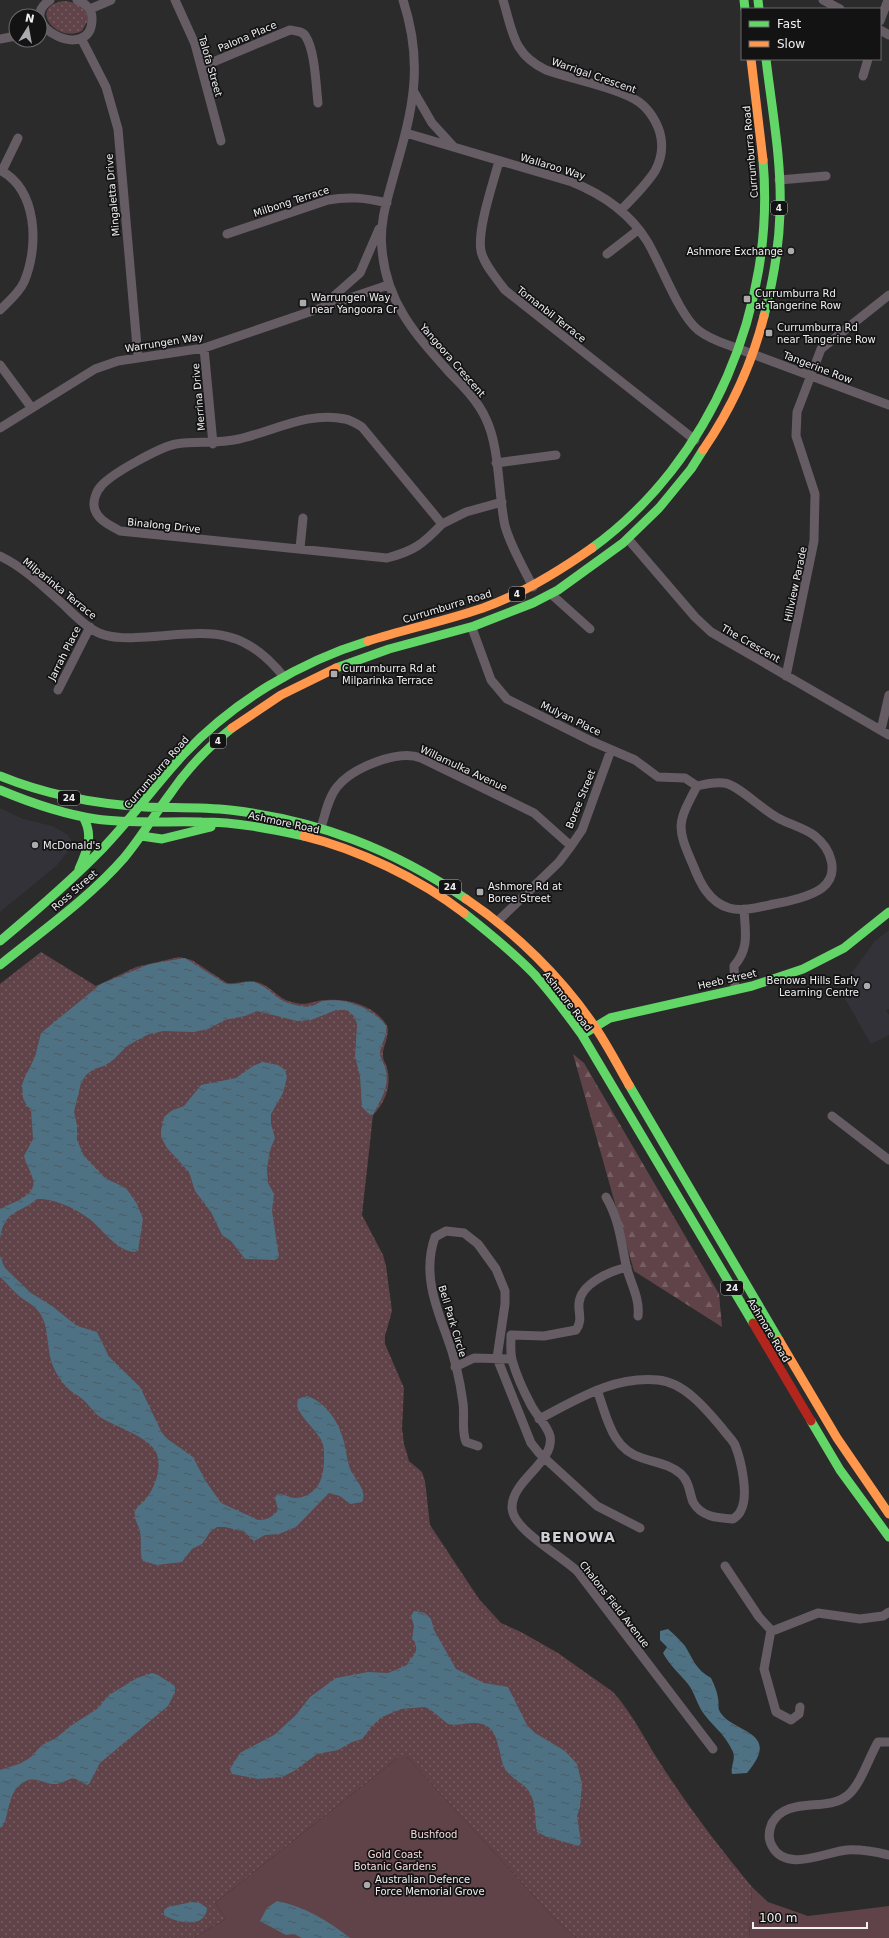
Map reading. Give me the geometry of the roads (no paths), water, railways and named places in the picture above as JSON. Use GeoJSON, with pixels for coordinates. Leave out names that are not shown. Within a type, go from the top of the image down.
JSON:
{"type":"FeatureCollection","features":[{"type":"Feature","properties":{"kind":"main road","name":"Currumburra Road"},"geometry":{"type":"LineString","coordinates":[[128,822],[172,768],[202,737],[249,699],[284,677],[345,648],[465,614],[502,601],[533,586],[581,557],[621,524],[662,483],[695,440],[718,400],[740,349],[758,282],[763,240],[765,201],[763,159],[751,60]]}},
{"type":"Feature","properties":{"kind":"main road","name":"4"},"geometry":{"type":"LineString","coordinates":[[152,822],[176,786],[202,756],[243,720],[290,689],[354,659],[472,628],[551,594],[605,558],[628,539],[675,491],[704,450],[733,403],[753,354],[768,306],[776,260],[780,220],[779,180],[766,60]]}},
{"type":"Feature","properties":{"kind":"main road","name":"Ashmore Road"},"geometry":{"type":"LineString","coordinates":[[0,776],[33,789],[108,804],[242,812],[279,818],[321,828],[359,840],[396,856],[447,884],[498,921],[536,955],[559,980],[595,1027],[836,1438],[886,1502],[889,1514]]}},
{"type":"Feature","properties":{"kind":"main road","name":"Ashmore Road"},"geometry":{"type":"LineString","coordinates":[[0,790],[50,809],[83,817],[128,822],[229,823],[275,829],[332,844],[382,864],[415,882],[488,931],[521,961],[549,991],[582,1035],[836,1463],[871,1515],[889,1537]]}},
{"type":"Feature","properties":{"kind":"main road"},"geometry":{"type":"LineString","coordinates":[[75,876],[90,840],[88,827],[83,817]]}},
{"type":"Feature","properties":{"kind":"main road","name":"Ross Street"},"geometry":{"type":"LineString","coordinates":[[0,942],[75,876],[128,822]]}},
{"type":"Feature","properties":{"kind":"main road","name":"Ross Street"},"geometry":{"type":"LineString","coordinates":[[0,965],[92,890],[124,857],[152,822]]}},
{"type":"Feature","properties":{"kind":"main road"},"geometry":{"type":"LineString","coordinates":[[141,836],[165,839],[229,823]]}},
{"type":"Feature","properties":{"kind":"main road","name":"Heeb Street"},"geometry":{"type":"LineString","coordinates":[[582,1035],[618,1016],[777,979],[829,957],[853,941],[889,912]]}},
{"type":"Feature","properties":{"kind":"street"},"geometry":{"type":"LineString","coordinates":[[42,8],[44,4],[50,0]]}},
{"type":"Feature","properties":{"kind":"street"},"geometry":{"type":"LineString","coordinates":[[48,32],[65,39],[81,38],[87,33],[91,26],[92,17],[90,9],[77,0]]}},
{"type":"Feature","properties":{"kind":"street"},"geometry":{"type":"LineString","coordinates":[[90,9],[111,0]]}},
{"type":"Feature","properties":{"kind":"street","name":"Talofa Street"},"geometry":{"type":"LineString","coordinates":[[175,0],[195,44],[221,140]]}},
{"type":"Feature","properties":{"kind":"street","name":"Yangoora Crescent"},"geometry":{"type":"LineString","coordinates":[[403,0],[414,43],[414,92],[406,133],[384,216],[381,238],[388,285],[399,309],[409,325],[477,404],[486,420],[496,463],[506,526],[515,551],[533,586]]}},
{"type":"Feature","properties":{"kind":"street","name":"Warrigal Crescent"},"geometry":{"type":"LineString","coordinates":[[504,0],[512,37],[522,52],[534,64],[546,70],[623,94],[639,102],[654,120],[662,142],[659,163],[650,179],[621,210]]}},
{"type":"Feature","properties":{"kind":"street"},"geometry":{"type":"LineString","coordinates":[[823,0],[838,8]]}},
{"type":"Feature","properties":{"kind":"street"},"geometry":{"type":"LineString","coordinates":[[881,18],[888,0]]}},
{"type":"Feature","properties":{"kind":"street","name":"Palona Place"},"geometry":{"type":"LineString","coordinates":[[201,68],[290,30],[300,32],[306,37],[313,59],[318,103]]}},
{"type":"Feature","properties":{"kind":"street","name":"Mingaletta Drive"},"geometry":{"type":"LineString","coordinates":[[81,38],[106,87],[118,129],[138,358]]}},
{"type":"Feature","properties":{"kind":"street"},"geometry":{"type":"LineString","coordinates":[[863,76],[868,60]]}},
{"type":"Feature","properties":{"kind":"street"},"geometry":{"type":"LineString","coordinates":[[414,92],[432,123],[456,148]]}},
{"type":"Feature","properties":{"kind":"street","name":"Wallaroo Way"},"geometry":{"type":"LineString","coordinates":[[406,133],[572,182],[597,193],[621,210],[647,241],[682,308],[694,326],[712,339],[740,349]]}},
{"type":"Feature","properties":{"kind":"street"},"geometry":{"type":"LineString","coordinates":[[0,310],[23,284],[30,263],[32,233],[29,204],[20,186],[1,171],[18,138]]}},
{"type":"Feature","properties":{"kind":"street","name":"Tomanbil Terrace"},"geometry":{"type":"LineString","coordinates":[[499,161],[481,232],[481,252],[491,271],[505,290],[695,440]]}},
{"type":"Feature","properties":{"kind":"street"},"geometry":{"type":"LineString","coordinates":[[779,180],[826,176]]}},
{"type":"Feature","properties":{"kind":"street","name":"Milbong Terrace"},"geometry":{"type":"LineString","coordinates":[[227,234],[328,200],[343,197],[359,197],[387,203]]}},
{"type":"Feature","properties":{"kind":"street","name":"Yangoora Crescent"},"geometry":{"type":"LineString","coordinates":[[319,309],[342,291],[360,273],[384,216]]}},
{"type":"Feature","properties":{"kind":"street"},"geometry":{"type":"LineString","coordinates":[[607,254],[638,230]]}},
{"type":"Feature","properties":{"kind":"street","name":"Warrungen Way"},"geometry":{"type":"LineString","coordinates":[[0,428],[95,369],[118,361],[204,348],[388,285]]}},
{"type":"Feature","properties":{"kind":"street","name":"Hillview Parade"},"geometry":{"type":"LineString","coordinates":[[786,676],[814,541],[815,494],[801,454],[795,427],[797,412],[821,349],[889,295]]}},
{"type":"Feature","properties":{"kind":"street","name":"Merrina Drive"},"geometry":{"type":"LineString","coordinates":[[204,348],[213,444]]}},
{"type":"Feature","properties":{"kind":"street","name":"Tangerine Row"},"geometry":{"type":"LineString","coordinates":[[740,349],[889,405]]}},
{"type":"Feature","properties":{"kind":"street"},"geometry":{"type":"LineString","coordinates":[[0,365],[30,408]]}},
{"type":"Feature","properties":{"kind":"street","name":"Binalong Drive"},"geometry":{"type":"LineString","coordinates":[[442,524],[362,427],[347,419],[322,417],[296,422],[240,439],[213,444],[176,444],[163,448],[130,465],[102,484],[96,493],[94,509],[101,520],[120,531],[196,540],[300,548],[387,558],[407,553],[426,541],[442,524],[466,512],[502,502]]}},
{"type":"Feature","properties":{"kind":"street"},"geometry":{"type":"LineString","coordinates":[[496,463],[556,455]]}},
{"type":"Feature","properties":{"kind":"street"},"geometry":{"type":"LineString","coordinates":[[300,548],[303,518]]}},
{"type":"Feature","properties":{"kind":"street","name":"The Crescent"},"geometry":{"type":"LineString","coordinates":[[628,539],[703,626],[786,676],[885,732]]}},
{"type":"Feature","properties":{"kind":"street","name":"Milparinka Terrace"},"geometry":{"type":"LineString","coordinates":[[0,556],[36,580],[98,632],[125,639],[209,632],[223,635],[238,640],[258,651],[274,664],[284,677]]}},
{"type":"Feature","properties":{"kind":"street"},"geometry":{"type":"LineString","coordinates":[[551,594],[590,629]]}},
{"type":"Feature","properties":{"kind":"street","name":"Jarrah Place"},"geometry":{"type":"LineString","coordinates":[[58,690],[90,626]]}},
{"type":"Feature","properties":{"kind":"street","name":"Mulyan Place"},"geometry":{"type":"LineString","coordinates":[[472,628],[491,680],[507,699],[611,750],[635,760],[658,777],[685,778],[697,786]]}},
{"type":"Feature","properties":{"kind":"street"},"geometry":{"type":"LineString","coordinates":[[885,732],[889,695]]}},
{"type":"Feature","properties":{"kind":"street","name":"Boree Street"},"geometry":{"type":"LineString","coordinates":[[498,921],[559,862],[582,830],[611,750]]}},
{"type":"Feature","properties":{"kind":"street","name":"Willamulka Avenue"},"geometry":{"type":"LineString","coordinates":[[321,828],[332,794],[343,781],[372,765],[392,758],[407,755],[421,758],[534,813],[571,846]]}},
{"type":"Feature","properties":{"kind":"street"},"geometry":{"type":"LineString","coordinates":[[712,783],[725,783],[754,801],[773,817],[814,835],[826,848],[832,859],[832,874],[823,888],[782,903],[751,909],[729,908],[716,902],[706,892],[682,840],[680,827],[682,814],[697,786],[712,783]]}},
{"type":"Feature","properties":{"kind":"street"},"geometry":{"type":"LineString","coordinates":[[735,990],[734,966],[742,957],[746,942],[744,909]]}},
{"type":"Feature","properties":{"kind":"street"},"geometry":{"type":"LineString","coordinates":[[832,1116],[889,1160]]}},
{"type":"Feature","properties":{"kind":"street"},"geometry":{"type":"LineString","coordinates":[[606,1197],[618,1221],[627,1267],[636,1294],[638,1316]]}},
{"type":"Feature","properties":{"kind":"street","name":"Bell Park Circle"},"geometry":{"type":"LineString","coordinates":[[478,1446],[466,1442],[463,1434],[463,1403],[455,1367],[433,1297],[429,1276],[430,1256],[435,1236],[446,1231],[464,1233],[472,1238],[496,1269],[502,1282],[505,1291],[505,1304],[497,1358]]}},
{"type":"Feature","properties":{"kind":"street","name":"Chalons Field Avenue"},"geometry":{"type":"LineString","coordinates":[[627,1267],[607,1274],[585,1290],[579,1303],[581,1320],[576,1330],[544,1336],[511,1335],[512,1359],[530,1404],[548,1432],[550,1441],[549,1450],[522,1484],[512,1507],[514,1518],[521,1527],[578,1572],[713,1749]]}},
{"type":"Feature","properties":{"kind":"street"},"geometry":{"type":"LineString","coordinates":[[455,1367],[474,1358],[512,1359]]}},
{"type":"Feature","properties":{"kind":"street"},"geometry":{"type":"LineString","coordinates":[[497,1358],[531,1443],[597,1506],[640,1528]]}},
{"type":"Feature","properties":{"kind":"street"},"geometry":{"type":"LineString","coordinates":[[539,1419],[597,1390],[612,1383],[636,1379],[660,1380],[679,1387],[710,1413],[734,1443],[740,1458],[744,1496],[741,1510],[733,1519],[716,1518],[702,1512],[693,1502],[690,1486],[683,1476],[673,1468],[659,1461],[631,1454],[621,1445],[611,1433],[597,1390]]}},
{"type":"Feature","properties":{"kind":"street"},"geometry":{"type":"LineString","coordinates":[[871,1515],[886,1502]]}},
{"type":"Feature","properties":{"kind":"street"},"geometry":{"type":"LineString","coordinates":[[725,1566],[759,1617],[771,1630]]}},
{"type":"Feature","properties":{"kind":"street"},"geometry":{"type":"LineString","coordinates":[[771,1630],[775,1630],[818,1613],[860,1619],[883,1616],[889,1612]]}},
{"type":"Feature","properties":{"kind":"street"},"geometry":{"type":"LineString","coordinates":[[771,1630],[764,1669],[776,1712],[791,1720],[798,1714],[800,1707]]}},
{"type":"Feature","properties":{"kind":"street"},"geometry":{"type":"LineString","coordinates":[[889,1742],[878,1742],[849,1794],[837,1802],[801,1805],[789,1809],[776,1815],[769,1830],[771,1845],[778,1854],[789,1858],[807,1860],[831,1852],[848,1850],[874,1851],[889,1855]]}},
{"type":"Feature","properties":{"kind":"water"},"geometry":{"type":"Polygon","coordinates":[[[185,958],[224,983],[231,984],[254,982],[263,986],[279,999],[288,1003],[309,1007],[323,1001],[331,1000],[349,1002],[374,1014],[386,1026],[386,1033],[380,1054],[387,1078],[385,1089],[373,1115],[368,1113],[362,1107],[360,1076],[355,1057],[357,1024],[354,1016],[347,1010],[336,1010],[311,1020],[297,1021],[257,1011],[245,1016],[225,1020],[208,1029],[194,1032],[163,1031],[147,1035],[127,1046],[113,1060],[104,1066],[94,1069],[86,1075],[81,1083],[74,1112],[77,1125],[77,1140],[84,1156],[105,1178],[126,1188],[137,1204],[143,1219],[138,1251],[131,1252],[125,1250],[111,1240],[83,1214],[64,1204],[43,1199],[37,1199],[9,1217],[2,1229],[0,1239],[0,1209],[27,1195],[33,1186],[33,1180],[24,1156],[33,1139],[31,1109],[27,1106],[23,1098],[22,1085],[35,1057],[41,1033],[101,984],[150,964],[185,958]]]}},
{"type":"Feature","properties":{"kind":"water"},"geometry":{"type":"Polygon","coordinates":[[[263,1062],[278,1065],[285,1070],[287,1077],[283,1093],[271,1114],[271,1124],[275,1138],[270,1150],[267,1169],[268,1183],[274,1194],[272,1211],[279,1257],[275,1260],[245,1259],[231,1241],[222,1235],[211,1212],[195,1191],[189,1172],[167,1148],[161,1137],[164,1117],[171,1111],[184,1106],[201,1085],[236,1078],[253,1066],[263,1062]]]}},
{"type":"Feature","properties":{"kind":"water"},"geometry":{"type":"Polygon","coordinates":[[[0,1256],[5,1268],[31,1293],[52,1306],[77,1326],[97,1332],[109,1357],[140,1387],[161,1431],[166,1438],[193,1457],[205,1480],[221,1503],[261,1520],[270,1518],[278,1510],[275,1498],[277,1494],[298,1498],[315,1490],[321,1480],[324,1450],[320,1438],[297,1406],[298,1399],[307,1396],[314,1399],[326,1408],[339,1427],[350,1469],[362,1489],[362,1502],[350,1504],[340,1496],[329,1493],[296,1527],[279,1534],[265,1535],[254,1541],[245,1532],[225,1527],[217,1527],[210,1532],[202,1544],[192,1549],[182,1562],[157,1565],[143,1561],[141,1554],[140,1532],[135,1519],[135,1511],[149,1495],[155,1483],[159,1464],[156,1452],[146,1441],[100,1417],[79,1396],[72,1392],[63,1383],[56,1373],[51,1361],[46,1327],[43,1319],[33,1306],[20,1297],[0,1277],[0,1256]]]}},
{"type":"Feature","properties":{"kind":"water"},"geometry":{"type":"Polygon","coordinates":[[[414,1611],[425,1613],[431,1619],[434,1630],[456,1669],[484,1683],[508,1687],[527,1725],[535,1733],[565,1751],[577,1764],[582,1784],[580,1807],[577,1816],[581,1842],[579,1846],[547,1837],[537,1832],[534,1808],[530,1793],[510,1775],[504,1767],[496,1739],[491,1729],[478,1723],[457,1725],[448,1724],[425,1707],[401,1709],[382,1717],[372,1726],[362,1739],[352,1742],[338,1750],[317,1754],[294,1771],[282,1777],[258,1779],[232,1774],[230,1769],[240,1753],[274,1735],[295,1716],[310,1697],[336,1678],[368,1672],[388,1673],[407,1665],[416,1649],[415,1642],[412,1639],[414,1626],[411,1616],[414,1611]]]}},
{"type":"Feature","properties":{"kind":"water"},"geometry":{"type":"Polygon","coordinates":[[[668,1629],[685,1646],[698,1668],[711,1678],[717,1693],[719,1710],[725,1718],[751,1734],[757,1740],[760,1748],[757,1759],[747,1773],[732,1774],[734,1756],[729,1745],[704,1714],[685,1680],[672,1666],[663,1653],[667,1647],[660,1640],[660,1631],[668,1629]]]}},
{"type":"Feature","properties":{"kind":"water"},"geometry":{"type":"Polygon","coordinates":[[[152,1673],[158,1675],[175,1686],[175,1692],[168,1706],[100,1763],[89,1784],[87,1785],[74,1778],[57,1784],[30,1780],[19,1786],[11,1799],[6,1820],[0,1828],[0,1770],[19,1764],[30,1758],[42,1745],[56,1738],[72,1725],[97,1709],[109,1695],[137,1678],[152,1673]]]}},
{"type":"Feature","properties":{"kind":"water"},"geometry":{"type":"Polygon","coordinates":[[[277,1901],[297,1907],[315,1915],[333,1925],[350,1938],[302,1938],[294,1934],[286,1935],[260,1921],[267,1908],[277,1901]]]}},
{"type":"Feature","properties":{"kind":"water"},"geometry":{"type":"Polygon","coordinates":[[[192,1902],[200,1903],[207,1908],[202,1919],[196,1922],[183,1922],[164,1915],[164,1910],[168,1907],[192,1902]]]}},
{"type":"Feature","properties":{"kind":"place","name":"Ashmore Exchange"},"geometry":{"type":"Point","coordinates":[791,251]}},
{"type":"Feature","properties":{"kind":"place","name":"Currumburra Rd at Tangerine Row"},"geometry":{"type":"Point","coordinates":[747,299]}},
{"type":"Feature","properties":{"kind":"place","name":"Warrungen Way near Yangoora Cr"},"geometry":{"type":"Point","coordinates":[303,303]}},
{"type":"Feature","properties":{"kind":"place","name":"Currumburra Rd near Tangerine Row"},"geometry":{"type":"Point","coordinates":[769,333]}},
{"type":"Feature","properties":{"kind":"place","name":"Currumburra Rd at Milparinka Terrace"},"geometry":{"type":"Point","coordinates":[334,674]}},
{"type":"Feature","properties":{"kind":"place","name":"McDonald's"},"geometry":{"type":"Point","coordinates":[35,845]}},
{"type":"Feature","properties":{"kind":"place","name":"Ashmore Rd at Boree Street"},"geometry":{"type":"Point","coordinates":[480,892]}},
{"type":"Feature","properties":{"kind":"place","name":"Benowa Hills Early Learning Centre"},"geometry":{"type":"Point","coordinates":[867,986]}},
{"type":"Feature","properties":{"kind":"place","name":"Australian Defence Force Memorial Grove"},"geometry":{"type":"Point","coordinates":[367,1885]}},
{"type":"Feature","properties":{"kind":"district","name":"BENOWA"},"geometry":{"type":"Point","coordinates":[578,1537]}},
{"type":"Feature","properties":{"kind":"park label","name":"Bushfood"},"geometry":{"type":"Point","coordinates":[434,1834]}},
{"type":"Feature","properties":{"kind":"park label","name":"Gold Coast Botanic Gardens"},"geometry":{"type":"Point","coordinates":[395,1860]}}]}
